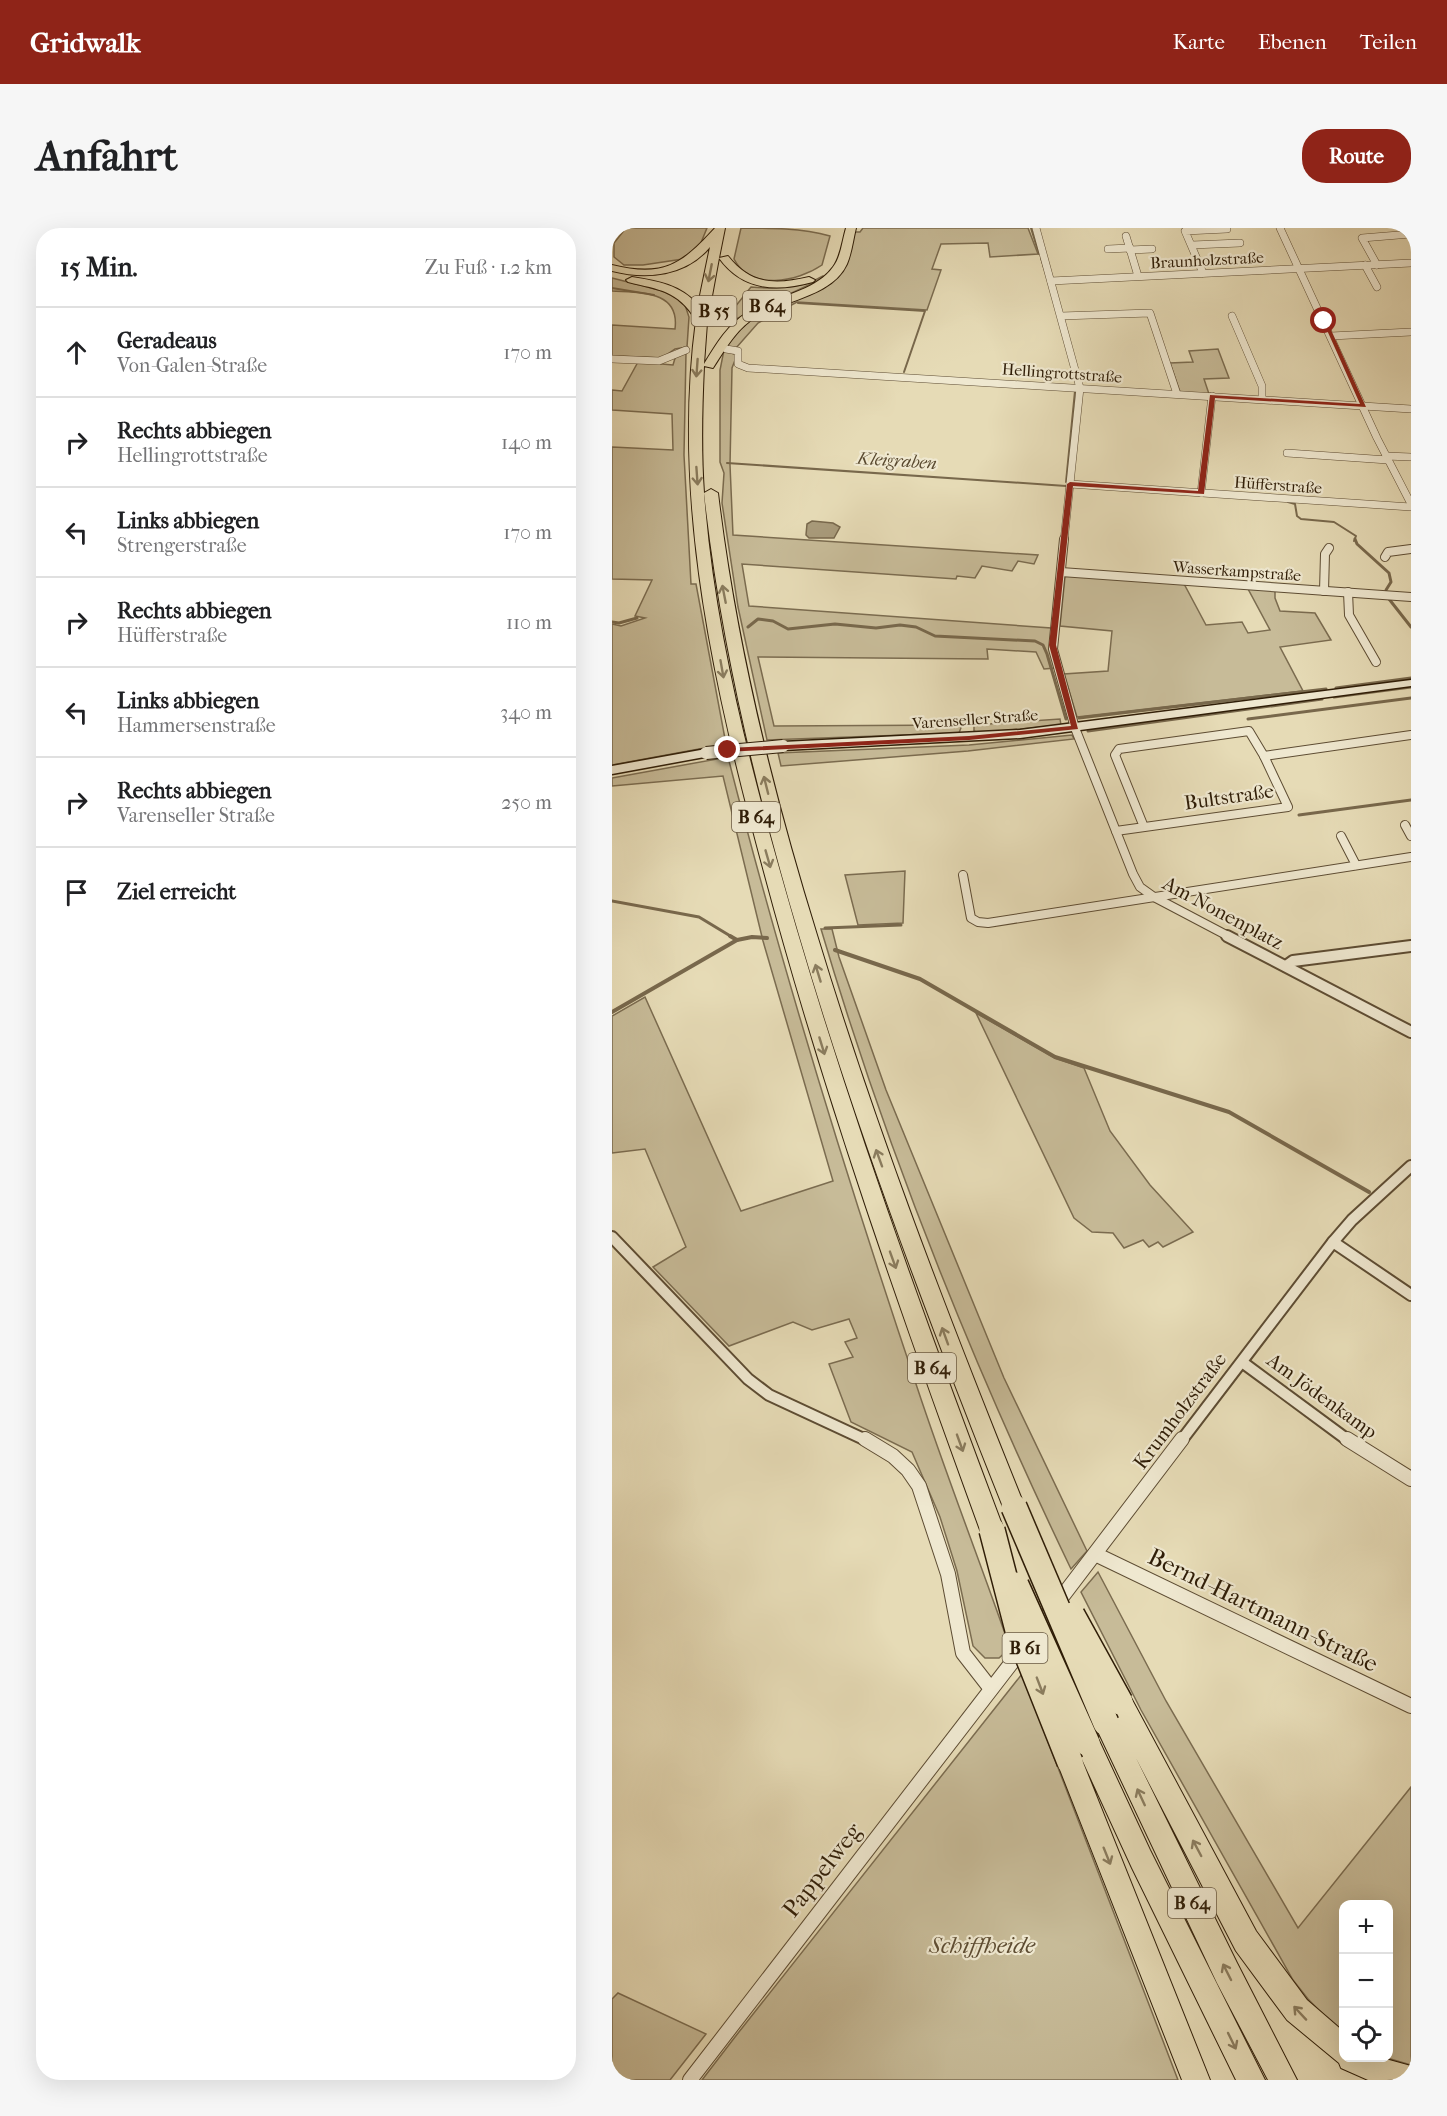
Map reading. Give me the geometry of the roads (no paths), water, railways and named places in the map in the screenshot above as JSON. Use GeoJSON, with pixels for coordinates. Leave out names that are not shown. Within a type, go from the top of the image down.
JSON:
{"type":"FeatureCollection","features":[{"type":"Feature","properties":{"kind":"highway","name":"B 55"},"geometry":{"type":"LineString","coordinates":[[612,268],[644,272],[680,265],[699,253],[719,228]]}},
{"type":"Feature","properties":{"kind":"highway","name":"B 55"},"geometry":{"type":"LineString","coordinates":[[701,319],[719,228]]}},
{"type":"Feature","properties":{"kind":"highway","name":"B 55"},"geometry":{"type":"LineString","coordinates":[[709,365],[713,319],[731,228]]}},
{"type":"Feature","properties":{"kind":"highway","name":"B 55"},"geometry":{"type":"LineString","coordinates":[[724,258],[736,275],[753,282],[786,285],[806,281],[824,273],[832,266],[841,235],[840,228]]}},
{"type":"Feature","properties":{"kind":"highway","name":"B 64"},"geometry":{"type":"LineString","coordinates":[[851,228],[840,267],[832,275],[816,286],[772,304],[743,320],[724,340],[709,365],[710,477],[721,576],[739,676],[775,821],[857,1096],[953,1358],[1014,1507],[1113,1713],[1222,1962],[1283,2080]]}},
{"type":"Feature","properties":{"kind":"highway"},"geometry":{"type":"LineString","coordinates":[[612,276],[659,285],[681,293],[694,304],[701,319]]}},
{"type":"Feature","properties":{"kind":"highway","name":"B 64"},"geometry":{"type":"LineString","coordinates":[[701,319],[695,391],[695,448],[706,576],[724,678],[758,824],[838,1100],[992,1530]]}},
{"type":"Feature","properties":{"kind":"highway","name":"B 61"},"geometry":{"type":"LineString","coordinates":[[992,1530],[1019,1634],[1078,1753]]}},
{"type":"Feature","properties":{"kind":"highway"},"geometry":{"type":"LineString","coordinates":[[1113,1713],[1246,1941],[1297,2010],[1339,2048]]}},
{"type":"Feature","properties":{"kind":"highway","name":"B 64"},"geometry":{"type":"LineString","coordinates":[[1078,1753],[1141,1859],[1251,2080]]}},
{"type":"Feature","properties":{"kind":"highway"},"geometry":{"type":"LineString","coordinates":[[1078,1753],[1196,2080]]}},
{"type":"Feature","properties":{"kind":"highway"},"geometry":{"type":"LineString","coordinates":[[1360,2062],[1389,2075],[1411,2080]]}},
{"type":"Feature","properties":{"kind":"main road","name":"Varenseller Straße"},"geometry":{"type":"LineString","coordinates":[[612,770],[706,753],[783,746],[969,738],[1075,728],[1411,683]]}},
{"type":"Feature","properties":{"kind":"street"},"geometry":{"type":"LineString","coordinates":[[1036,228],[1080,388]]}},
{"type":"Feature","properties":{"kind":"street"},"geometry":{"type":"LineString","coordinates":[[1280,228],[1411,506]]}},
{"type":"Feature","properties":{"kind":"street"},"geometry":{"type":"LineString","coordinates":[[1203,273],[1185,231],[1227,229]]}},
{"type":"Feature","properties":{"kind":"street"},"geometry":{"type":"LineString","coordinates":[[1377,265],[1362,238],[1411,234]]}},
{"type":"Feature","properties":{"kind":"street"},"geometry":{"type":"LineString","coordinates":[[1126,236],[1138,276]]}},
{"type":"Feature","properties":{"kind":"street"},"geometry":{"type":"LineString","coordinates":[[1192,245],[1240,243]]}},
{"type":"Feature","properties":{"kind":"street"},"geometry":{"type":"LineString","coordinates":[[1108,249],[1152,249]]}},
{"type":"Feature","properties":{"kind":"street","name":"Braunholzstraße"},"geometry":{"type":"LineString","coordinates":[[1051,281],[1411,263]]}},
{"type":"Feature","properties":{"kind":"street"},"geometry":{"type":"LineString","coordinates":[[1365,266],[1377,287]]}},
{"type":"Feature","properties":{"kind":"street"},"geometry":{"type":"LineString","coordinates":[[1061,316],[1150,313],[1177,394]]}},
{"type":"Feature","properties":{"kind":"street"},"geometry":{"type":"LineString","coordinates":[[1232,316],[1262,386],[1262,399]]}},
{"type":"Feature","properties":{"kind":"street"},"geometry":{"type":"LineString","coordinates":[[1331,336],[1411,332]]}},
{"type":"Feature","properties":{"kind":"street","name":"Hellingrottstraße"},"geometry":{"type":"LineString","coordinates":[[726,349],[738,351],[738,364],[748,368],[1411,409]]}},
{"type":"Feature","properties":{"kind":"street"},"geometry":{"type":"LineString","coordinates":[[612,359],[657,362],[668,359],[674,353],[686,350]]}},
{"type":"Feature","properties":{"kind":"street","name":"Am Nonenplatz"},"geometry":{"type":"LineString","coordinates":[[1080,388],[1053,645],[1075,728],[1140,887],[1154,897],[1411,1032]]}},
{"type":"Feature","properties":{"kind":"street"},"geometry":{"type":"LineString","coordinates":[[1201,493],[1212,396]]}},
{"type":"Feature","properties":{"kind":"street"},"geometry":{"type":"LineString","coordinates":[[1287,453],[1411,457]]}},
{"type":"Feature","properties":{"kind":"street","name":"Hüfferstraße"},"geometry":{"type":"LineString","coordinates":[[1070,484],[1411,506]]}},
{"type":"Feature","properties":{"kind":"street"},"geometry":{"type":"LineString","coordinates":[[1324,591],[1325,554],[1329,548]]}},
{"type":"Feature","properties":{"kind":"street"},"geometry":{"type":"LineString","coordinates":[[1385,556],[1388,552],[1411,549]]}},
{"type":"Feature","properties":{"kind":"street","name":"Wasserkampstraße"},"geometry":{"type":"LineString","coordinates":[[1060,572],[1411,597]]}},
{"type":"Feature","properties":{"kind":"street"},"geometry":{"type":"LineString","coordinates":[[1348,592],[1349,615],[1376,662]]}},
{"type":"Feature","properties":{"kind":"street"},"geometry":{"type":"LineString","coordinates":[[1144,827],[1114,755],[1119,749],[1249,731],[1264,756]]}},
{"type":"Feature","properties":{"kind":"street","name":"Bultstraße"},"geometry":{"type":"LineString","coordinates":[[1116,831],[1288,807],[1264,756],[1411,735]]}},
{"type":"Feature","properties":{"kind":"street"},"geometry":{"type":"LineString","coordinates":[[1405,825],[1411,837]]}},
{"type":"Feature","properties":{"kind":"street"},"geometry":{"type":"LineString","coordinates":[[1341,836],[1356,865]]}},
{"type":"Feature","properties":{"kind":"street"},"geometry":{"type":"LineString","coordinates":[[963,875],[970,918],[988,923],[1411,857]]}},
{"type":"Feature","properties":{"kind":"street"},"geometry":{"type":"LineString","coordinates":[[1286,966],[1293,961],[1411,946]]}},
{"type":"Feature","properties":{"kind":"street","name":"Krumholzstraße"},"geometry":{"type":"LineString","coordinates":[[991,1689],[1333,1242],[1352,1220],[1411,1166]]}},
{"type":"Feature","properties":{"kind":"street"},"geometry":{"type":"LineString","coordinates":[[612,1237],[748,1379],[769,1395],[873,1443],[893,1456],[908,1470],[919,1486],[948,1574],[963,1653],[991,1689]]}},
{"type":"Feature","properties":{"kind":"street"},"geometry":{"type":"LineString","coordinates":[[1333,1242],[1411,1295]]}},
{"type":"Feature","properties":{"kind":"street","name":"Am Jödenkamp"},"geometry":{"type":"LineString","coordinates":[[1242,1362],[1386,1466],[1411,1479]]}},
{"type":"Feature","properties":{"kind":"street","name":"Bernd-Hartmann-Straße"},"geometry":{"type":"LineString","coordinates":[[1095,1554],[1411,1706]]}},
{"type":"Feature","properties":{"kind":"street","name":"Pappelweg"},"geometry":{"type":"LineString","coordinates":[[690,2080],[991,1689]]}},
{"type":"Feature","properties":{"kind":"waterway"},"geometry":{"type":"LineString","coordinates":[[1031,228],[1039,254]]}},
{"type":"Feature","properties":{"kind":"waterway"},"geometry":{"type":"LineString","coordinates":[[1041,258],[1048,280]]}},
{"type":"Feature","properties":{"kind":"waterway","name":"Kleigraben"},"geometry":{"type":"LineString","coordinates":[[612,288],[654,295]]}},
{"type":"Feature","properties":{"kind":"waterway","name":"Kleigraben"},"geometry":{"type":"LineString","coordinates":[[798,303],[925,311],[904,372]]}},
{"type":"Feature","properties":{"kind":"waterway","name":"Kleigraben"},"geometry":{"type":"LineString","coordinates":[[1066,482],[1075,391],[1073,390]]}},
{"type":"Feature","properties":{"kind":"waterway","name":"Kleigraben"},"geometry":{"type":"LineString","coordinates":[[727,463],[1066,486]]}},
{"type":"Feature","properties":{"kind":"waterway","name":"Kleigraben"},"geometry":{"type":"LineString","coordinates":[[1288,502],[1295,504],[1297,516],[1301,519],[1334,522],[1356,536],[1354,541]]}},
{"type":"Feature","properties":{"kind":"waterway","name":"Kleigraben"},"geometry":{"type":"LineString","coordinates":[[1355,539],[1357,544],[1389,573],[1391,582],[1386,590]]}},
{"type":"Feature","properties":{"kind":"waterway","name":"Kleigraben"},"geometry":{"type":"LineString","coordinates":[[1389,599],[1411,627]]}},
{"type":"Feature","properties":{"kind":"waterway"},"geometry":{"type":"LineString","coordinates":[[612,622],[619,623],[637,618]]}},
{"type":"Feature","properties":{"kind":"waterway"},"geometry":{"type":"LineString","coordinates":[[748,627],[758,619],[773,621],[788,629],[835,624],[876,628],[900,625],[916,627],[935,636],[1035,641],[1043,645],[1047,654],[1066,719]]}},
{"type":"Feature","properties":{"kind":"waterway"},"geometry":{"type":"LineString","coordinates":[[1336,688],[1411,678]]}},
{"type":"Feature","properties":{"kind":"waterway"},"geometry":{"type":"LineString","coordinates":[[1334,697],[1411,687]]}},
{"type":"Feature","properties":{"kind":"waterway"},"geometry":{"type":"LineString","coordinates":[[1079,718],[1326,689]]}},
{"type":"Feature","properties":{"kind":"waterway"},"geometry":{"type":"LineString","coordinates":[[1248,719],[1411,698]]}},
{"type":"Feature","properties":{"kind":"waterway"},"geometry":{"type":"LineString","coordinates":[[1088,731],[1322,699]]}},
{"type":"Feature","properties":{"kind":"waterway"},"geometry":{"type":"LineString","coordinates":[[1299,815],[1411,800]]}},
{"type":"Feature","properties":{"kind":"waterway"},"geometry":{"type":"LineString","coordinates":[[612,901],[699,917],[732,937]]}},
{"type":"Feature","properties":{"kind":"waterway"},"geometry":{"type":"LineString","coordinates":[[825,928],[901,925]]}},
{"type":"Feature","properties":{"kind":"waterway"},"geometry":{"type":"LineString","coordinates":[[730,936],[737,940]]}},
{"type":"Feature","properties":{"kind":"waterway"},"geometry":{"type":"LineString","coordinates":[[737,940],[752,937],[767,938]]}},
{"type":"Feature","properties":{"kind":"waterway"},"geometry":{"type":"LineString","coordinates":[[612,1012],[737,940]]}},
{"type":"Feature","properties":{"kind":"waterway"},"geometry":{"type":"LineString","coordinates":[[835,950],[920,979],[1055,1057],[1229,1112],[1369,1192]]}},
{"type":"Feature","properties":{"kind":"park label","name":"Schiffheide"},"geometry":{"type":"Point","coordinates":[982,1945]}}]}
